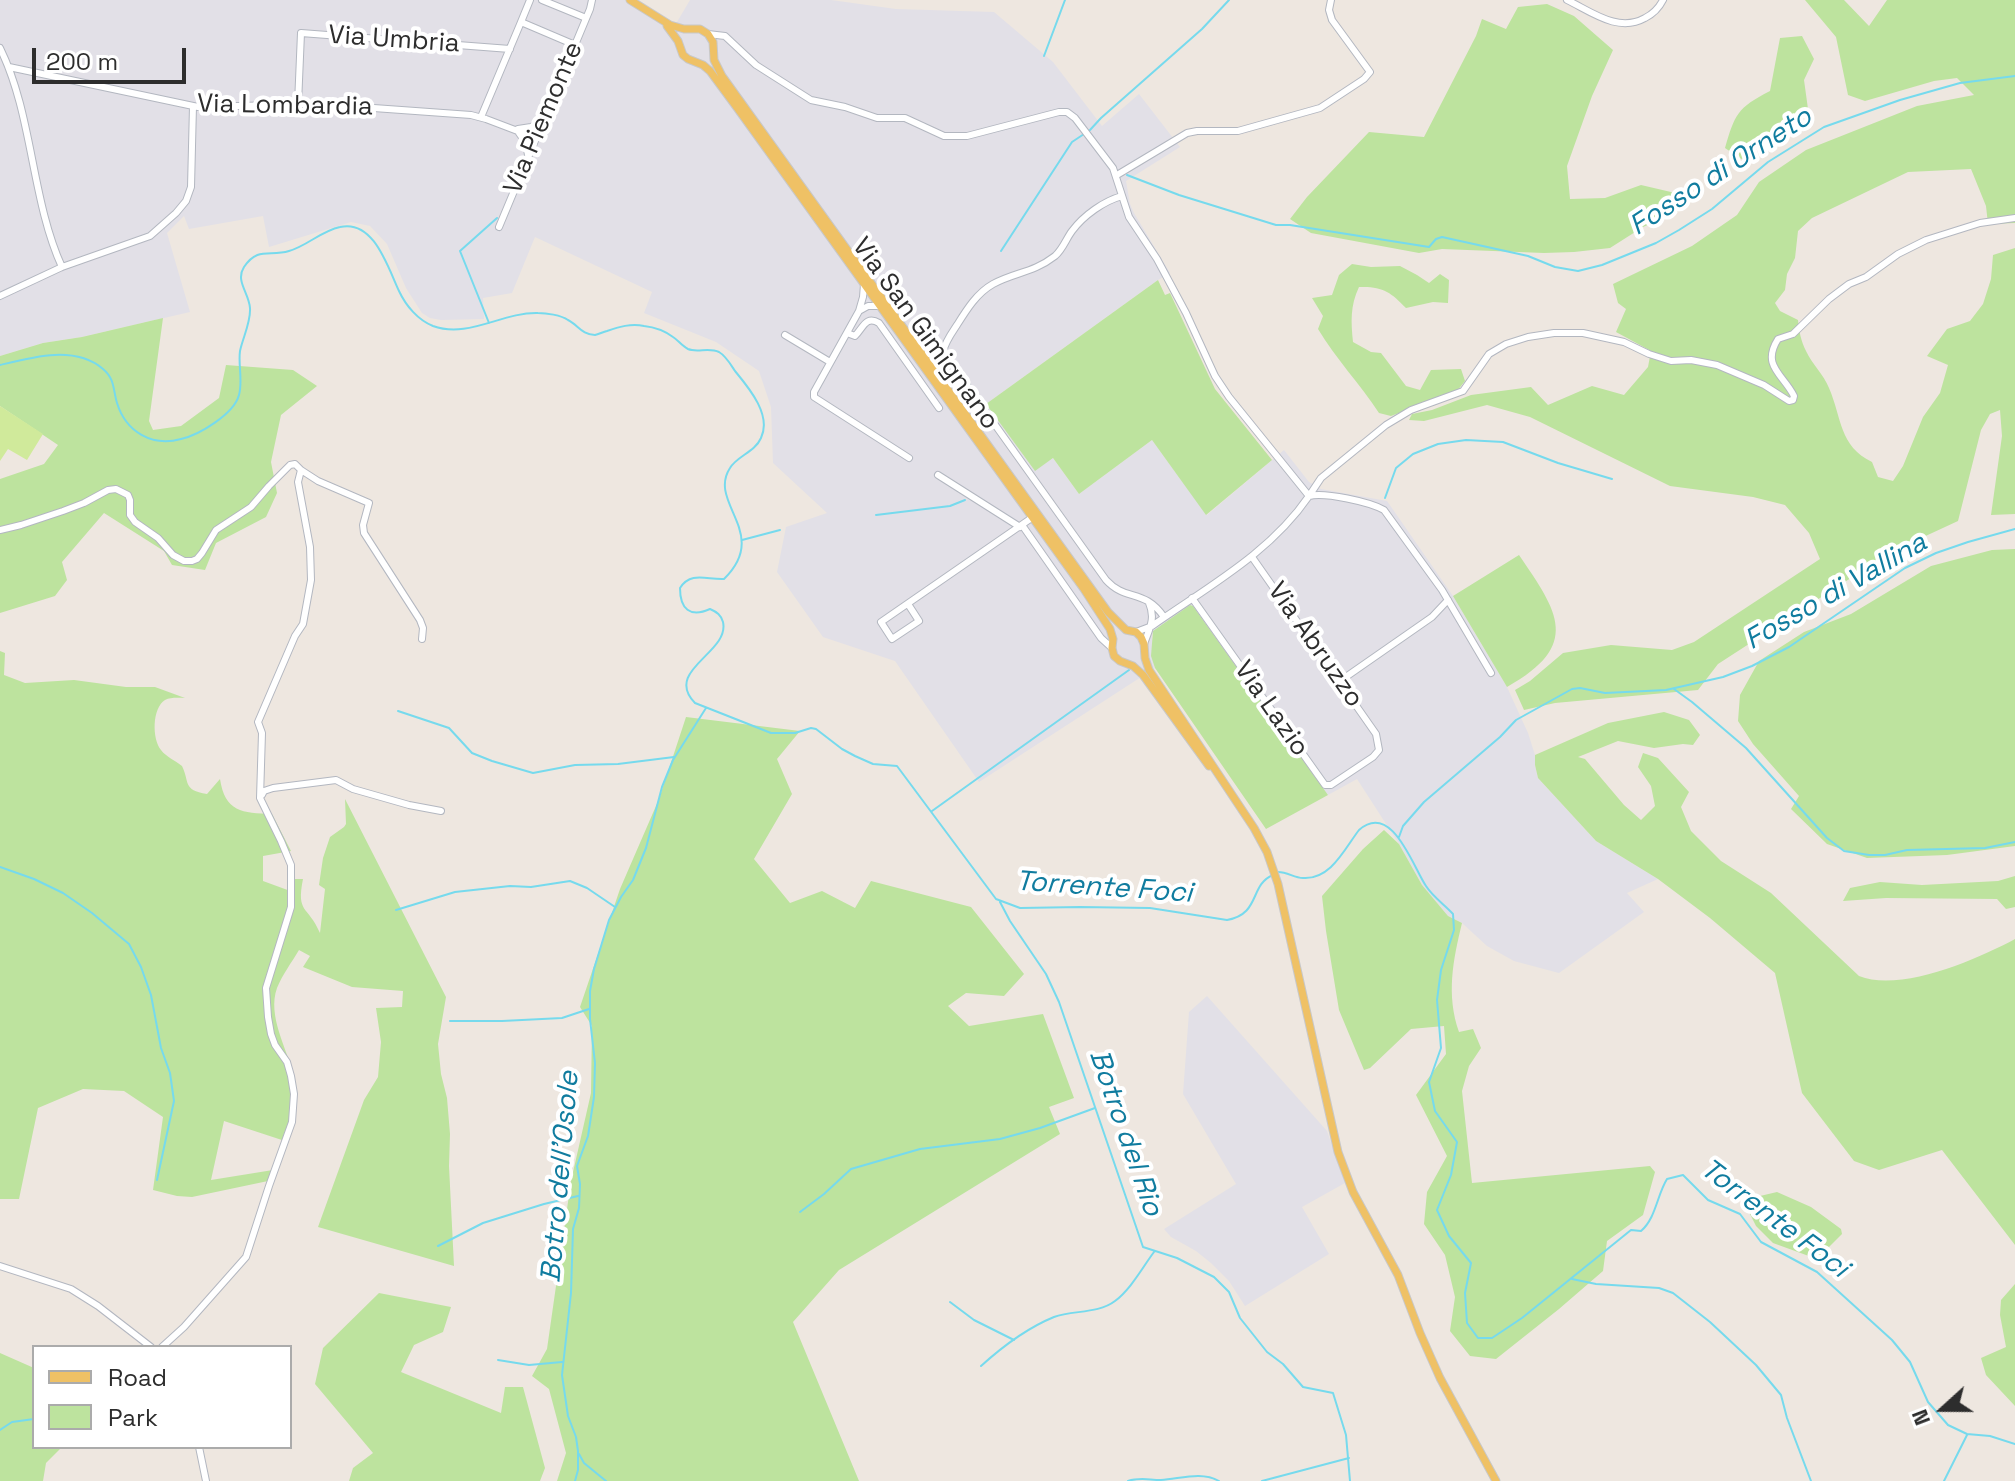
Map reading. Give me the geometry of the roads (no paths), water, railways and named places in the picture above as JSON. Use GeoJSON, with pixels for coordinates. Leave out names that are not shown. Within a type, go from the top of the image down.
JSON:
{"type":"FeatureCollection","features":[{"type":"Feature","properties":{"kind":"main road"},"geometry":{"type":"LineString","coordinates":[[630,0],[676,28],[700,29],[708,34],[712,47],[706,59],[695,61],[683,55],[680,44],[663,22]]}},
{"type":"Feature","properties":{"kind":"main road"},"geometry":{"type":"LineString","coordinates":[[680,44],[690,30]]}},
{"type":"Feature","properties":{"kind":"main road","name":"Via San Gimignano"},"geometry":{"type":"LineString","coordinates":[[712,47],[715,64],[722,76],[1105,608],[1126,630]]}},
{"type":"Feature","properties":{"kind":"main road","name":"Via San Gimignano"},"geometry":{"type":"LineString","coordinates":[[695,61],[710,71],[1033,517],[1103,616],[1113,639]]}},
{"type":"Feature","properties":{"kind":"main road"},"geometry":{"type":"LineString","coordinates":[[1242,809],[1143,675],[1117,659],[1112,648],[1113,639],[1121,632],[1136,632],[1141,637],[1151,674],[1242,809],[1260,839],[1278,884],[1341,1161],[1353,1192],[1398,1275],[1420,1333],[1453,1404],[1496,1481]]}},
{"type":"Feature","properties":{"kind":"main road"},"geometry":{"type":"LineString","coordinates":[[1128,663],[1139,659],[1144,648]]}},
{"type":"Feature","properties":{"kind":"street"},"geometry":{"type":"LineString","coordinates":[[481,117],[530,0]]}},
{"type":"Feature","properties":{"kind":"street"},"geometry":{"type":"LineString","coordinates":[[542,0],[586,18]]}},
{"type":"Feature","properties":{"kind":"street","name":"Via Piemonte"},"geometry":{"type":"LineString","coordinates":[[499,227],[595,0]]}},
{"type":"Feature","properties":{"kind":"street"},"geometry":{"type":"LineString","coordinates":[[1117,175],[1187,133],[1238,131],[1320,108],[1364,79],[1370,72],[1332,20],[1329,10],[1331,0]]}},
{"type":"Feature","properties":{"kind":"street"},"geometry":{"type":"LineString","coordinates":[[1567,0],[1623,25],[1642,20],[1659,8],[1663,0]]}},
{"type":"Feature","properties":{"kind":"street"},"geometry":{"type":"LineString","coordinates":[[521,22],[575,45]]}},
{"type":"Feature","properties":{"kind":"street","name":"Via Umbria"},"geometry":{"type":"LineString","coordinates":[[298,104],[301,33],[510,49]]}},
{"type":"Feature","properties":{"kind":"street"},"geometry":{"type":"LineString","coordinates":[[708,34],[722,34],[761,68],[814,101],[877,118],[907,119],[944,136],[964,136],[1064,111],[1072,115],[1117,175],[1129,217],[1157,259],[1215,376],[1309,496]]}},
{"type":"Feature","properties":{"kind":"street"},"geometry":{"type":"LineString","coordinates":[[712,47],[720,40],[729,40]]}},
{"type":"Feature","properties":{"kind":"street"},"geometry":{"type":"LineString","coordinates":[[0,48],[9,67],[37,175],[47,229],[62,267]]}},
{"type":"Feature","properties":{"kind":"street","name":"Via Lombardia"},"geometry":{"type":"LineString","coordinates":[[9,67],[193,106],[328,105],[481,117],[536,138]]}},
{"type":"Feature","properties":{"kind":"street"},"geometry":{"type":"LineString","coordinates":[[0,296],[62,267],[153,234],[179,210],[189,195],[191,185],[193,106]]}},
{"type":"Feature","properties":{"kind":"street"},"geometry":{"type":"LineString","coordinates":[[514,129],[531,127],[543,120]]}},
{"type":"Feature","properties":{"kind":"street"},"geometry":{"type":"LineString","coordinates":[[514,129],[523,137],[528,155]]}},
{"type":"Feature","properties":{"kind":"street"},"geometry":{"type":"LineString","coordinates":[[1122,196],[1106,201],[1084,219],[1071,232],[1059,252],[1046,263],[984,290],[968,307],[943,352],[1106,580],[1119,591],[1147,600],[1163,618]]}},
{"type":"Feature","properties":{"kind":"street"},"geometry":{"type":"LineString","coordinates":[[1136,632],[1152,626],[1252,557],[1291,520],[1323,476],[1399,417],[1463,391],[1489,354],[1506,344],[1554,333],[1603,337],[1671,361],[1691,360],[1717,365],[1764,385],[1789,401],[1794,396],[1773,367],[1771,355],[1778,339],[1793,334],[1839,291],[1876,271],[1898,254],[1926,240],[1980,223],[2015,218]]}},
{"type":"Feature","properties":{"kind":"street"},"geometry":{"type":"LineString","coordinates":[[864,284],[859,311],[814,392],[815,399],[909,458]]}},
{"type":"Feature","properties":{"kind":"street"},"geometry":{"type":"LineString","coordinates":[[859,311],[868,306],[880,306]]}},
{"type":"Feature","properties":{"kind":"street"},"geometry":{"type":"LineString","coordinates":[[847,333],[854,336],[867,321],[879,323],[939,408]]}},
{"type":"Feature","properties":{"kind":"street"},"geometry":{"type":"LineString","coordinates":[[785,335],[830,362]]}},
{"type":"Feature","properties":{"kind":"street"},"geometry":{"type":"LineString","coordinates":[[0,530],[42,518],[116,489],[128,495],[130,515],[135,522],[158,538],[173,555],[184,561],[192,561],[202,553],[216,530],[251,507],[290,465],[295,464],[318,481],[369,503],[364,533],[420,620],[422,639]]}},
{"type":"Feature","properties":{"kind":"street"},"geometry":{"type":"LineString","coordinates":[[164,1345],[246,1257],[292,1122],[294,1094],[291,1076],[287,1062],[271,1034],[266,988],[291,907],[291,865],[260,798],[262,733],[258,722],[303,624],[310,591],[310,547],[298,482],[301,470]]}},
{"type":"Feature","properties":{"kind":"street"},"geometry":{"type":"LineString","coordinates":[[938,475],[1021,526],[1101,638],[1112,648]]}},
{"type":"Feature","properties":{"kind":"street"},"geometry":{"type":"LineString","coordinates":[[1309,496],[1321,494],[1383,509],[1448,600],[1491,673]]}},
{"type":"Feature","properties":{"kind":"street"},"geometry":{"type":"LineString","coordinates":[[908,604],[919,621],[892,639],[881,622],[1033,517]]}},
{"type":"Feature","properties":{"kind":"street","name":"Via Abruzzo"},"geometry":{"type":"LineString","coordinates":[[1252,557],[1376,734]]}},
{"type":"Feature","properties":{"kind":"street","name":"Via Lazio"},"geometry":{"type":"LineString","coordinates":[[1192,598],[1325,785],[1331,785],[1379,751],[1376,734]]}},
{"type":"Feature","properties":{"kind":"street"},"geometry":{"type":"LineString","coordinates":[[1340,681],[1432,617],[1448,600]]}},
{"type":"Feature","properties":{"kind":"street"},"geometry":{"type":"LineString","coordinates":[[1155,609],[1174,610]]}},
{"type":"Feature","properties":{"kind":"street"},"geometry":{"type":"LineString","coordinates":[[1144,648],[1155,609]]}},
{"type":"Feature","properties":{"kind":"street"},"geometry":{"type":"LineString","coordinates":[[260,798],[264,791],[273,788],[336,780],[353,789],[441,811]]}},
{"type":"Feature","properties":{"kind":"street"},"geometry":{"type":"LineString","coordinates":[[0,1266],[71,1289],[148,1345]]}},
{"type":"Feature","properties":{"kind":"street"},"geometry":{"type":"LineString","coordinates":[[199,1449],[206,1481]]}},
{"type":"Feature","properties":{"kind":"waterway"},"geometry":{"type":"LineString","coordinates":[[1044,56],[1065,0]]}},
{"type":"Feature","properties":{"kind":"waterway"},"geometry":{"type":"LineString","coordinates":[[1001,251],[1072,142],[1090,130],[1202,29],[1229,0]]}},
{"type":"Feature","properties":{"kind":"waterway","name":"Fosso di Orneto"},"geometry":{"type":"LineString","coordinates":[[1127,175],[1179,195],[1276,225],[1429,247],[1442,237],[1528,256],[1555,267],[1578,271],[1602,265],[1679,230],[1712,209],[1768,162],[1824,127],[1960,83],[2015,76]]}},
{"type":"Feature","properties":{"kind":"waterway"},"geometry":{"type":"LineString","coordinates":[[489,323],[460,251],[497,218]]}},
{"type":"Feature","properties":{"kind":"waterway","name":"Torrente Foci"},"geometry":{"type":"LineString","coordinates":[[0,365],[53,355],[80,357],[103,369],[110,377],[121,413],[142,435],[160,441],[188,437],[223,416],[239,395],[240,351],[250,313],[241,277],[244,267],[254,256],[289,251],[340,227],[362,230],[371,238],[405,302],[417,316],[433,326],[459,329],[511,316],[545,313],[565,318],[591,335],[639,325],[666,333],[688,349],[719,352],[757,402],[764,429],[758,443],[733,464],[725,481],[726,494],[740,533],[742,547],[737,562],[724,579],[694,578],[680,588],[682,601],[688,610],[703,612],[710,609],[723,622],[717,643],[687,681],[687,691],[695,703],[771,733],[816,729],[855,756],[873,764],[897,766],[996,899],[1020,908],[1150,908],[1227,920],[1245,912],[1260,885],[1273,875]]}},
{"type":"Feature","properties":{"kind":"waterway"},"geometry":{"type":"LineString","coordinates":[[1385,498],[1396,468],[1413,454],[1438,444],[1466,440],[1503,442],[1612,479]]}},
{"type":"Feature","properties":{"kind":"waterway"},"geometry":{"type":"LineString","coordinates":[[876,515],[950,506],[965,500]]}},
{"type":"Feature","properties":{"kind":"waterway","name":"Fosso di Vallina"},"geometry":{"type":"LineString","coordinates":[[1399,837],[1403,826],[1424,802],[1516,720],[1572,689],[1605,693],[1666,690],[1723,677],[1789,647],[1905,568],[1936,553],[2015,529]]}},
{"type":"Feature","properties":{"kind":"waterway"},"geometry":{"type":"LineString","coordinates":[[742,540],[780,530]]}},
{"type":"Feature","properties":{"kind":"waterway"},"geometry":{"type":"LineString","coordinates":[[932,811],[1129,670]]}},
{"type":"Feature","properties":{"kind":"waterway"},"geometry":{"type":"LineString","coordinates":[[1674,689],[1746,748],[1827,838],[1844,851],[1885,855],[1907,850],[1985,848],[2015,842]]}},
{"type":"Feature","properties":{"kind":"waterway","name":"Botro dell'Osole"},"geometry":{"type":"LineString","coordinates":[[575,1481],[578,1451],[568,1416],[562,1375],[571,1293],[573,1229],[579,1208],[577,1166],[588,1136],[594,1097],[590,991],[609,920],[633,880],[646,848],[662,787],[673,760],[706,708]]}},
{"type":"Feature","properties":{"kind":"waterway"},"geometry":{"type":"LineString","coordinates":[[398,711],[449,728],[472,753],[533,773],[575,765],[618,764],[674,757]]}},
{"type":"Feature","properties":{"kind":"waterway","name":"Torrente Foci"},"geometry":{"type":"LineString","coordinates":[[1278,872],[1303,878],[1322,874],[1336,862],[1359,830],[1371,823],[1382,824],[1400,840],[1429,890],[1453,914],[1454,930],[1441,970],[1437,1000],[1441,1048],[1429,1082],[1435,1111],[1457,1142],[1451,1175],[1437,1210],[1449,1236],[1471,1263],[1465,1293],[1467,1323],[1478,1338],[1492,1338],[1522,1318],[1631,1230],[1641,1231],[1650,1220],[1667,1179],[1683,1175],[1708,1200],[1740,1214],[1761,1242],[1817,1272],[1892,1340],[1910,1362],[1928,1402],[1948,1425],[1967,1434],[1990,1436],[2015,1444]]}},
{"type":"Feature","properties":{"kind":"waterway"},"geometry":{"type":"LineString","coordinates":[[0,867],[63,893],[92,913],[129,944],[141,967],[151,995],[174,1101],[157,1180]]}},
{"type":"Feature","properties":{"kind":"waterway"},"geometry":{"type":"LineString","coordinates":[[396,910],[455,892],[570,881],[587,888],[615,907]]}},
{"type":"Feature","properties":{"kind":"waterway","name":"Botro del Rio"},"geometry":{"type":"LineString","coordinates":[[1000,902],[1046,974],[1059,1002],[1143,1247],[1177,1258],[1214,1277],[1229,1292],[1240,1318],[1267,1352],[1283,1364],[1303,1387],[1333,1393],[1346,1435],[1350,1481]]}},
{"type":"Feature","properties":{"kind":"waterway"},"geometry":{"type":"LineString","coordinates":[[450,1021],[562,1018],[589,1009]]}},
{"type":"Feature","properties":{"kind":"waterway"},"geometry":{"type":"LineString","coordinates":[[800,1212],[851,1169],[920,1149],[1000,1139],[1095,1108]]}},
{"type":"Feature","properties":{"kind":"waterway"},"geometry":{"type":"LineString","coordinates":[[438,1246],[483,1223],[578,1196]]}},
{"type":"Feature","properties":{"kind":"waterway"},"geometry":{"type":"LineString","coordinates":[[981,1366],[1015,1338],[1044,1321],[1101,1308],[1115,1301],[1154,1252]]}},
{"type":"Feature","properties":{"kind":"waterway"},"geometry":{"type":"LineString","coordinates":[[1572,1279],[1596,1284],[1659,1288],[1673,1293],[1710,1322],[1756,1365],[1781,1395],[1811,1481]]}},
{"type":"Feature","properties":{"kind":"waterway"},"geometry":{"type":"LineString","coordinates":[[950,1302],[974,1320],[1014,1340]]}},
{"type":"Feature","properties":{"kind":"waterway"},"geometry":{"type":"LineString","coordinates":[[498,1360],[529,1365],[562,1362]]}},
{"type":"Feature","properties":{"kind":"waterway"},"geometry":{"type":"LineString","coordinates":[[0,1430],[12,1422],[32,1419]]}},
{"type":"Feature","properties":{"kind":"waterway"},"geometry":{"type":"LineString","coordinates":[[1944,1481],[1967,1435]]}},
{"type":"Feature","properties":{"kind":"waterway"},"geometry":{"type":"LineString","coordinates":[[579,1454],[584,1463],[606,1481]]}},
{"type":"Feature","properties":{"kind":"waterway"},"geometry":{"type":"LineString","coordinates":[[1262,1481],[1349,1458]]}},
{"type":"Feature","properties":{"kind":"waterway"},"geometry":{"type":"LineString","coordinates":[[1128,1481],[1198,1476],[1219,1481]]}}]}
